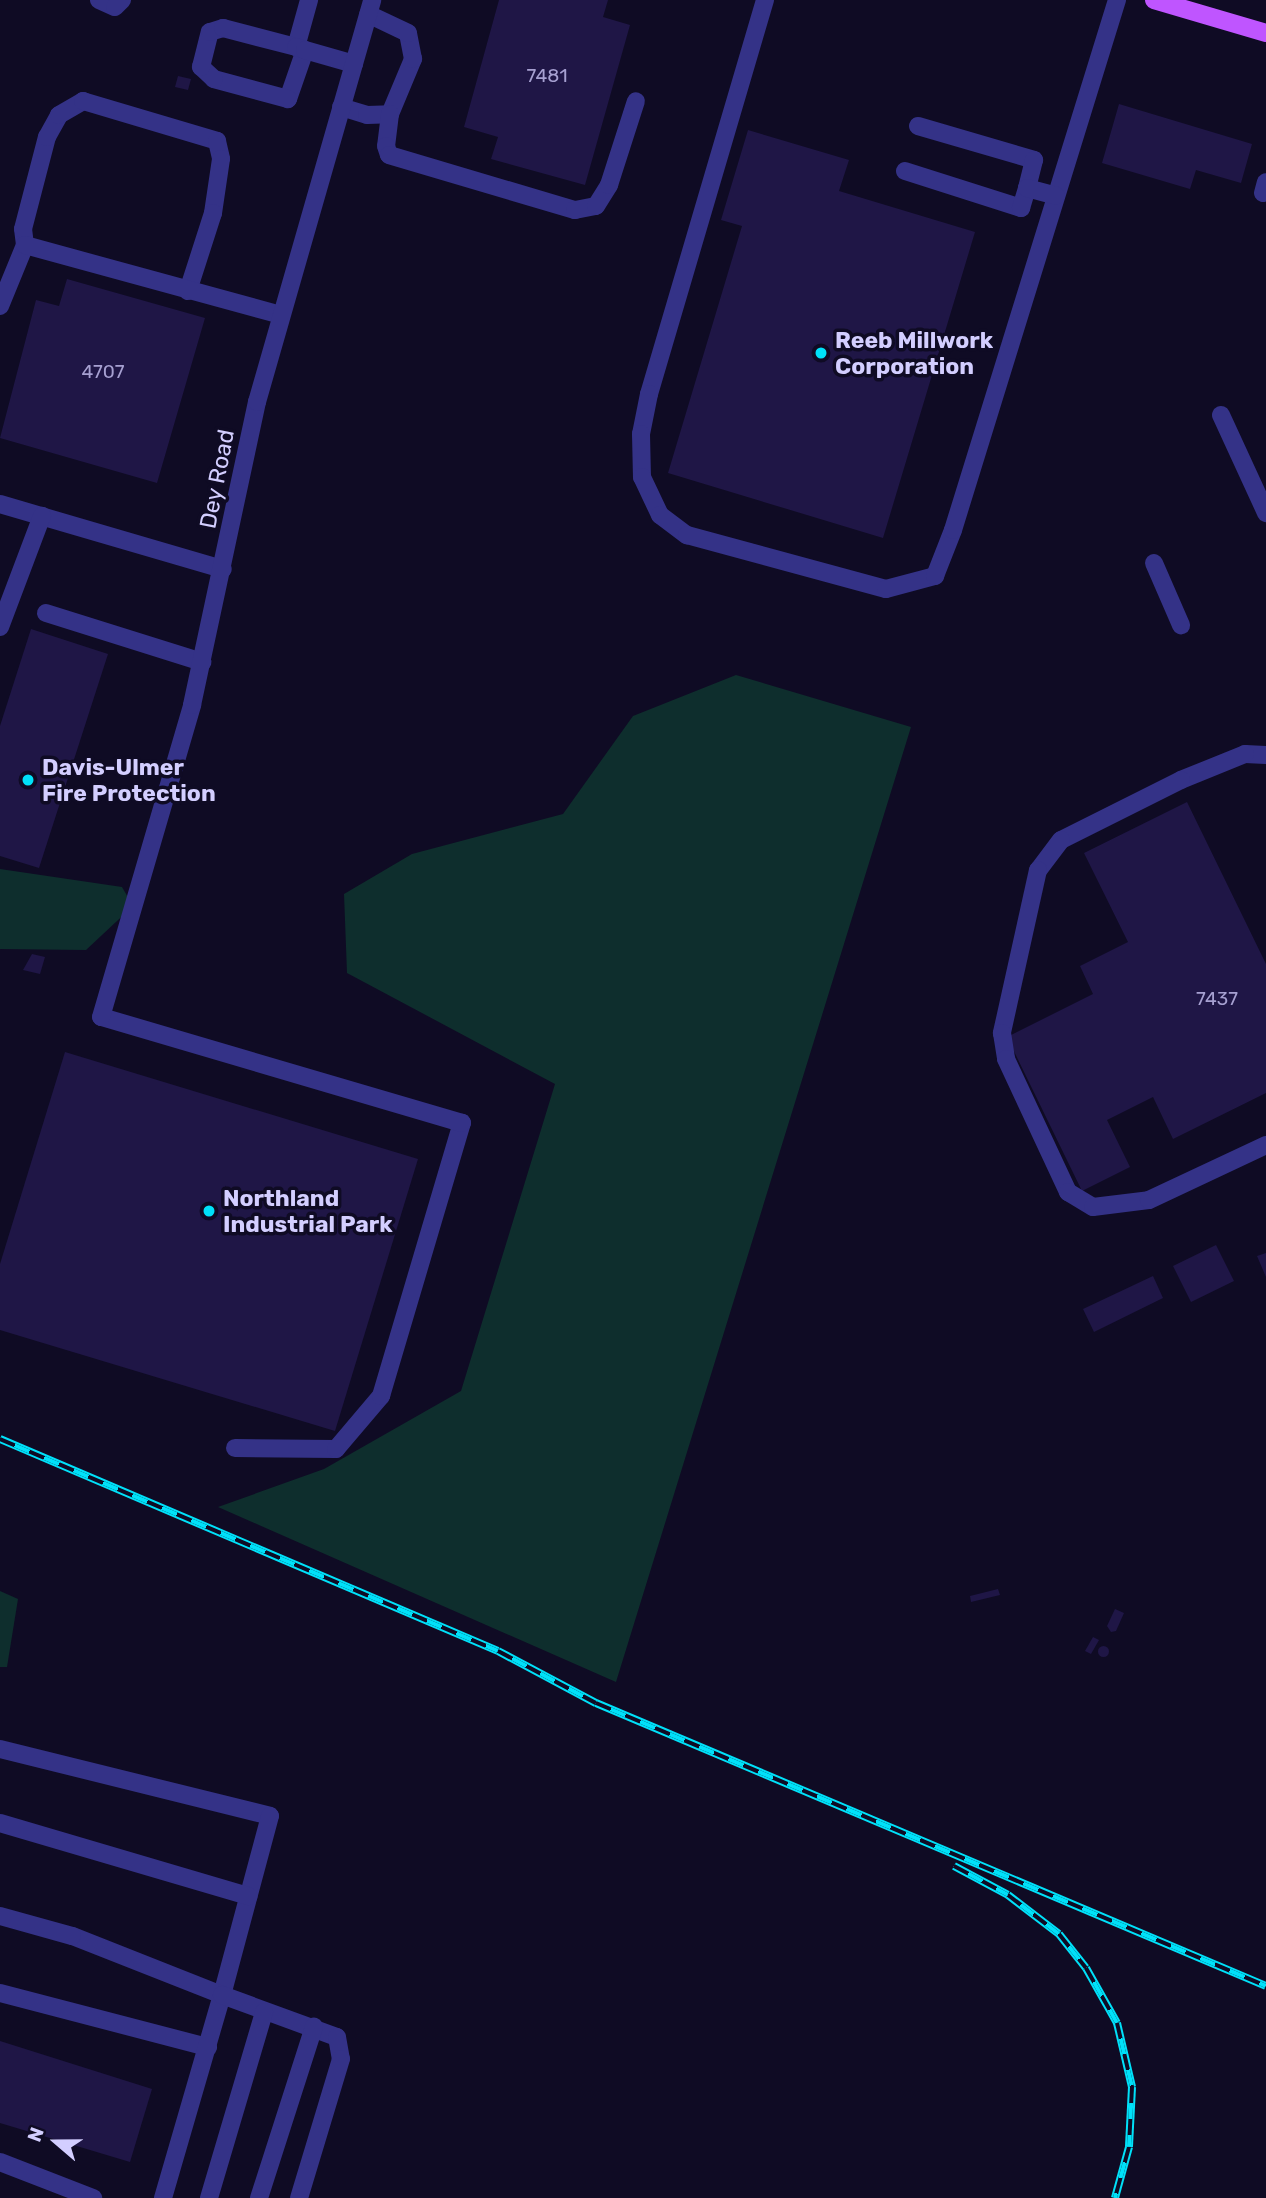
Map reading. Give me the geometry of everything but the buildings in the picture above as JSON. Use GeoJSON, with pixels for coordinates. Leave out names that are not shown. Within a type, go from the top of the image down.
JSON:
{"type":"FeatureCollection","features":[{"type":"Feature","properties":{"kind":"main road"},"geometry":{"type":"LineString","coordinates":[[1154,0],[1266,33]]}},
{"type":"Feature","properties":{"kind":"street"},"geometry":{"type":"LineString","coordinates":[[99,0],[115,7],[122,0]]}},
{"type":"Feature","properties":{"kind":"street"},"geometry":{"type":"LineString","coordinates":[[309,0],[300,48],[288,99],[214,79],[201,67],[210,32],[223,27],[300,48],[354,64]]}},
{"type":"Feature","properties":{"kind":"street"},"geometry":{"type":"LineString","coordinates":[[765,0],[641,434],[642,477],[660,515],[687,536],[886,589],[935,576],[1117,0]]}},
{"type":"Feature","properties":{"kind":"street"},"geometry":{"type":"LineString","coordinates":[[370,7],[408,33],[413,60],[390,114],[386,146],[389,155],[575,211],[596,206],[609,185],[636,101]]}},
{"type":"Feature","properties":{"kind":"street","name":"Dey Road"},"geometry":{"type":"LineString","coordinates":[[235,1448],[336,1449],[381,1396],[462,1123],[101,1017],[113,968],[160,825],[202,662],[257,402],[370,7]]}},
{"type":"Feature","properties":{"kind":"street"},"geometry":{"type":"LineString","coordinates":[[0,306],[25,245],[23,229],[47,137],[59,115],[83,101],[217,141],[221,159],[213,213],[188,291]]}},
{"type":"Feature","properties":{"kind":"street"},"geometry":{"type":"LineString","coordinates":[[341,107],[367,115],[390,114]]}},
{"type":"Feature","properties":{"kind":"street"},"geometry":{"type":"LineString","coordinates":[[905,172],[1021,208],[1027,188],[1034,160],[918,126]]}},
{"type":"Feature","properties":{"kind":"street"},"geometry":{"type":"LineString","coordinates":[[1027,188],[1056,196]]}},
{"type":"Feature","properties":{"kind":"street"},"geometry":{"type":"LineString","coordinates":[[25,245],[281,315]]}},
{"type":"Feature","properties":{"kind":"street"},"geometry":{"type":"LineString","coordinates":[[1222,415],[1266,513]]}},
{"type":"Feature","properties":{"kind":"street"},"geometry":{"type":"LineString","coordinates":[[0,504],[223,569]]}},
{"type":"Feature","properties":{"kind":"street"},"geometry":{"type":"LineString","coordinates":[[0,627],[42,516]]}},
{"type":"Feature","properties":{"kind":"street"},"geometry":{"type":"LineString","coordinates":[[1154,562],[1181,625]]}},
{"type":"Feature","properties":{"kind":"street"},"geometry":{"type":"LineString","coordinates":[[46,613],[202,662]]}},
{"type":"Feature","properties":{"kind":"street"},"geometry":{"type":"LineString","coordinates":[[1266,755],[1245,754],[1181,780],[1061,840],[1038,870],[1002,1033],[1006,1059],[1068,1192],[1093,1207],[1149,1200],[1266,1145]]}},
{"type":"Feature","properties":{"kind":"street"},"geometry":{"type":"LineString","coordinates":[[0,1749],[270,1816],[208,2048],[163,2198]]}},
{"type":"Feature","properties":{"kind":"street"},"geometry":{"type":"LineString","coordinates":[[0,1823],[248,1896]]}},
{"type":"Feature","properties":{"kind":"street"},"geometry":{"type":"LineString","coordinates":[[0,1916],[72,1937],[264,2012],[337,2037],[341,2059],[299,2198]]}},
{"type":"Feature","properties":{"kind":"street"},"geometry":{"type":"LineString","coordinates":[[0,1993],[208,2048]]}},
{"type":"Feature","properties":{"kind":"street"},"geometry":{"type":"LineString","coordinates":[[209,2198],[264,2012]]}},
{"type":"Feature","properties":{"kind":"street"},"geometry":{"type":"LineString","coordinates":[[260,2198],[314,2027]]}},
{"type":"Feature","properties":{"kind":"street"},"geometry":{"type":"LineString","coordinates":[[0,2162],[93,2198]]}},
{"type":"Feature","properties":{"kind":"green space"},"geometry":{"type":"Polygon","coordinates":[[[736,675],[911,727],[616,1682],[218,1507],[324,1469],[461,1391],[555,1084],[347,973],[344,894],[412,854],[563,814],[633,716],[736,675]]]}},
{"type":"Feature","properties":{"kind":"green space"},"geometry":{"type":"Polygon","coordinates":[[[0,869],[122,887],[133,906],[86,950],[0,949],[0,869]]]}},
{"type":"Feature","properties":{"kind":"green space"},"geometry":{"type":"Polygon","coordinates":[[[0,1591],[18,1599],[7,1667],[0,1667],[0,1591]]]}},
{"type":"Feature","properties":{"kind":"railway"},"geometry":{"type":"LineString","coordinates":[[0,1439],[498,1651],[596,1703],[1266,1986]]}},
{"type":"Feature","properties":{"kind":"railway"},"geometry":{"type":"LineString","coordinates":[[954,1866],[1008,1895],[1059,1934],[1086,1968],[1117,2023],[1132,2087],[1129,2147],[1115,2198]]}},
{"type":"Feature","properties":{"kind":"place","name":"Reeb Millwork Corporation"},"geometry":{"type":"Point","coordinates":[821,353]}},
{"type":"Feature","properties":{"kind":"place","name":"Davis-Ulmer Fire Protection"},"geometry":{"type":"Point","coordinates":[28,780]}},
{"type":"Feature","properties":{"kind":"place","name":"Northland Industrial Park"},"geometry":{"type":"Point","coordinates":[209,1211]}}]}
